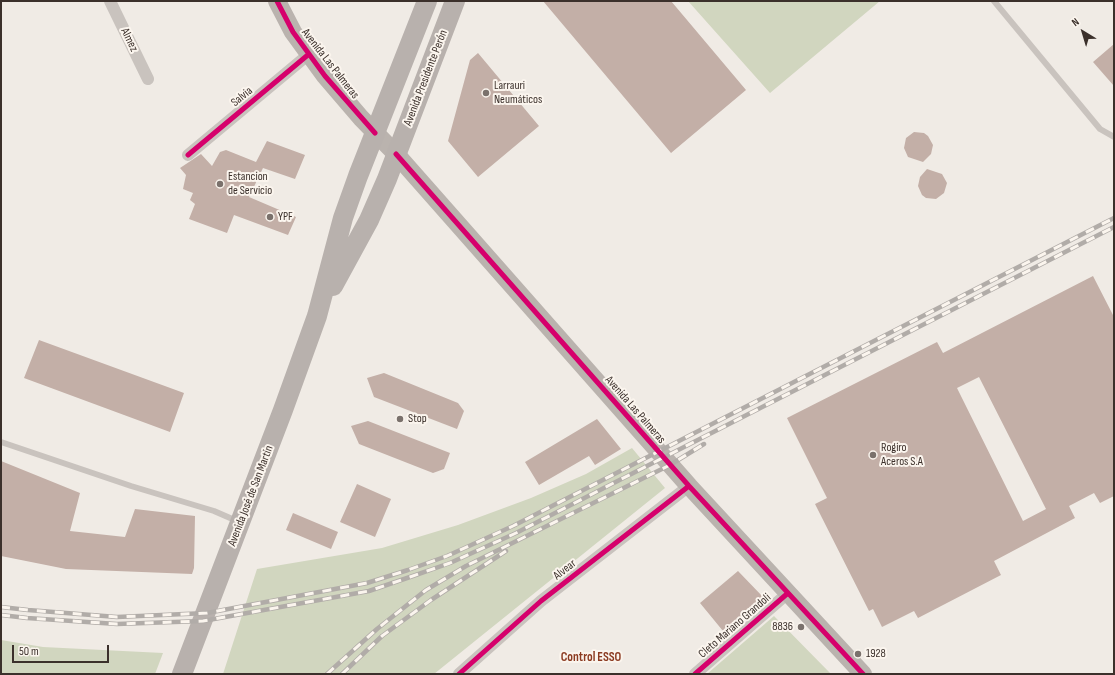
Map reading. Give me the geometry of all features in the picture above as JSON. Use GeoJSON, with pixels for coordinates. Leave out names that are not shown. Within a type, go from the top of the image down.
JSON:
{"type":"FeatureCollection","features":[{"type":"Feature","properties":{"kind":"main road","name":"Avenida Las Palmeras"},"geometry":{"type":"LineString","coordinates":[[277,1],[293,32],[332,85],[396,154],[689,486],[863,674]]}},
{"type":"Feature","properties":{"kind":"main road"},"geometry":{"type":"LineString","coordinates":[[375,133],[427,1]]}},
{"type":"Feature","properties":{"kind":"main road","name":"Avenida Presidente Perón"},"geometry":{"type":"LineString","coordinates":[[396,154],[455,1]]}},
{"type":"Feature","properties":{"kind":"main road","name":"Avenida José de San Martín"},"geometry":{"type":"LineString","coordinates":[[182,674],[317,316],[343,218],[375,133]]}},
{"type":"Feature","properties":{"kind":"main road","name":"Avenida José de San Martín"},"geometry":{"type":"LineString","coordinates":[[317,316],[369,220],[396,154]]}},
{"type":"Feature","properties":{"kind":"street","name":"Almez"},"geometry":{"type":"LineString","coordinates":[[110,1],[148,79]]}},
{"type":"Feature","properties":{"kind":"street","name":"Salvia"},"geometry":{"type":"LineString","coordinates":[[188,155],[308,54]]}},
{"type":"Feature","properties":{"kind":"street","name":"Alvear"},"geometry":{"type":"LineString","coordinates":[[458,674],[541,602],[689,486]]}},
{"type":"Feature","properties":{"kind":"street","name":"Cleto Mariano Grandoli"},"geometry":{"type":"LineString","coordinates":[[695,674],[788,593]]}},
{"type":"Feature","properties":{"kind":"lane"},"geometry":{"type":"LineString","coordinates":[[994,1],[1100,129],[1114,137]]}},
{"type":"Feature","properties":{"kind":"lane"},"geometry":{"type":"LineString","coordinates":[[1,442],[131,486],[214,511],[240,523]]}},
{"type":"Feature","properties":{"kind":"green space"},"geometry":{"type":"Polygon","coordinates":[[[688,1],[880,1],[770,93],[688,1]]]}},
{"type":"Feature","properties":{"kind":"green space"},"geometry":{"type":"Polygon","coordinates":[[[632,448],[665,488],[434,674],[223,674],[257,569],[382,548],[458,525],[531,498],[586,474],[632,448]]]}},
{"type":"Feature","properties":{"kind":"green space"},"geometry":{"type":"Polygon","coordinates":[[[774,616],[831,674],[707,674],[774,616]]]}},
{"type":"Feature","properties":{"kind":"green space"},"geometry":{"type":"Polygon","coordinates":[[[1,640],[43,647],[163,653],[155,674],[1,674],[1,640]]]}},
{"type":"Feature","properties":{"kind":"building"},"geometry":{"type":"Polygon","coordinates":[[[543,1],[671,1],[746,90],[671,153],[543,1]]]}},
{"type":"Feature","properties":{"kind":"building"},"geometry":{"type":"Polygon","coordinates":[[[1114,44],[1114,86],[1093,62],[1114,44]]]}},
{"type":"Feature","properties":{"kind":"building","name":"Larrauri Neumáticos"},"geometry":{"type":"Polygon","coordinates":[[[478,53],[539,126],[478,177],[448,141],[470,60],[478,53]]]}},
{"type":"Feature","properties":{"kind":"building"},"geometry":{"type":"Polygon","coordinates":[[[914,132],[924,133],[928,136],[933,145],[931,154],[923,162],[908,157],[904,148],[906,138],[914,132]]]}},
{"type":"Feature","properties":{"kind":"building","name":"Estancion de Servicio"},"geometry":{"type":"Polygon","coordinates":[[[267,141],[305,155],[295,179],[263,168],[249,197],[296,217],[288,235],[234,215],[227,233],[189,219],[195,204],[190,200],[193,193],[183,189],[186,175],[180,168],[201,154],[212,166],[220,152],[226,150],[256,162],[267,141]]]}},
{"type":"Feature","properties":{"kind":"building"},"geometry":{"type":"Polygon","coordinates":[[[927,169],[942,174],[947,183],[944,193],[936,199],[926,198],[922,195],[918,186],[920,177],[927,169]]]}},
{"type":"Feature","properties":{"kind":"building","name":"Rogiro Aceros S.A"},"geometry":{"type":"Polygon","coordinates":[[[1093,276],[1114,317],[1114,496],[1100,503],[1094,493],[1069,506],[1075,518],[994,561],[1001,575],[918,618],[914,611],[882,627],[873,609],[869,611],[815,504],[827,498],[787,418],[937,342],[943,353],[1093,276]],[[979,377],[957,388],[1023,521],[1046,509],[979,377]]]}},
{"type":"Feature","properties":{"kind":"building"},"geometry":{"type":"Polygon","coordinates":[[[39,340],[184,393],[170,432],[24,378],[39,340]]]}},
{"type":"Feature","properties":{"kind":"building"},"geometry":{"type":"Polygon","coordinates":[[[384,373],[458,403],[464,411],[457,429],[374,397],[367,378],[384,373]]]}},
{"type":"Feature","properties":{"kind":"building"},"geometry":{"type":"Polygon","coordinates":[[[597,419],[621,449],[595,465],[589,456],[539,485],[525,462],[597,419]]]}},
{"type":"Feature","properties":{"kind":"building"},"geometry":{"type":"Polygon","coordinates":[[[368,421],[450,453],[444,469],[433,473],[359,444],[351,426],[368,421]]]}},
{"type":"Feature","properties":{"kind":"building"},"geometry":{"type":"Polygon","coordinates":[[[1,461],[80,493],[70,531],[125,537],[135,509],[195,516],[194,568],[192,574],[66,569],[1,556],[1,461]]]}},
{"type":"Feature","properties":{"kind":"building"},"geometry":{"type":"Polygon","coordinates":[[[357,484],[391,499],[375,537],[340,522],[357,484]]]}},
{"type":"Feature","properties":{"kind":"building"},"geometry":{"type":"Polygon","coordinates":[[[293,513],[338,532],[331,549],[286,530],[293,513]]]}},
{"type":"Feature","properties":{"kind":"building"},"geometry":{"type":"Polygon","coordinates":[[[738,571],[764,598],[723,631],[700,603],[738,571]]]}},
{"type":"Feature","properties":{"kind":"railway"},"geometry":{"type":"LineString","coordinates":[[1,607],[117,617],[207,613],[367,583],[408,570],[447,556],[513,526],[1114,218]]}},
{"type":"Feature","properties":{"kind":"railway"},"geometry":{"type":"LineString","coordinates":[[1,615],[117,624],[203,621],[369,591],[410,577],[450,563],[516,533],[1114,227]]}},
{"type":"Feature","properties":{"kind":"railway"},"geometry":{"type":"LineString","coordinates":[[327,674],[377,629],[426,590],[466,566],[670,465],[704,444]]}},
{"type":"Feature","properties":{"kind":"railway"},"geometry":{"type":"LineString","coordinates":[[342,674],[382,636],[431,600],[506,551]]}},
{"type":"Feature","properties":{"kind":"cycle path"},"geometry":{"type":"LineString","coordinates":[[277,1],[293,32],[325,76],[375,133]]}},
{"type":"Feature","properties":{"kind":"cycle path"},"geometry":{"type":"LineString","coordinates":[[188,155],[309,54]]}},
{"type":"Feature","properties":{"kind":"cycle path"},"geometry":{"type":"LineString","coordinates":[[396,154],[689,486],[863,674]]}},
{"type":"Feature","properties":{"kind":"cycle path"},"geometry":{"type":"LineString","coordinates":[[459,674],[541,601],[689,486]]}},
{"type":"Feature","properties":{"kind":"cycle path"},"geometry":{"type":"LineString","coordinates":[[695,674],[788,593]]}},
{"type":"Feature","properties":{"kind":"place","name":"Larrauri Neumáticos"},"geometry":{"type":"Point","coordinates":[486,93]}},
{"type":"Feature","properties":{"kind":"place","name":"Estancion de Servicio"},"geometry":{"type":"Point","coordinates":[220,184]}},
{"type":"Feature","properties":{"kind":"place","name":"YPF"},"geometry":{"type":"Point","coordinates":[270,217]}},
{"type":"Feature","properties":{"kind":"place","name":"Stop"},"geometry":{"type":"Point","coordinates":[400,419]}},
{"type":"Feature","properties":{"kind":"place","name":"Rogiro Aceros S.A"},"geometry":{"type":"Point","coordinates":[873,455]}},
{"type":"Feature","properties":{"kind":"place","name":"8836"},"geometry":{"type":"Point","coordinates":[801,627]}},
{"type":"Feature","properties":{"kind":"place","name":"1928"},"geometry":{"type":"Point","coordinates":[858,654]}},
{"type":"Feature","properties":{"kind":"district","name":"Control ESSO"},"geometry":{"type":"Point","coordinates":[591,658]}}]}
